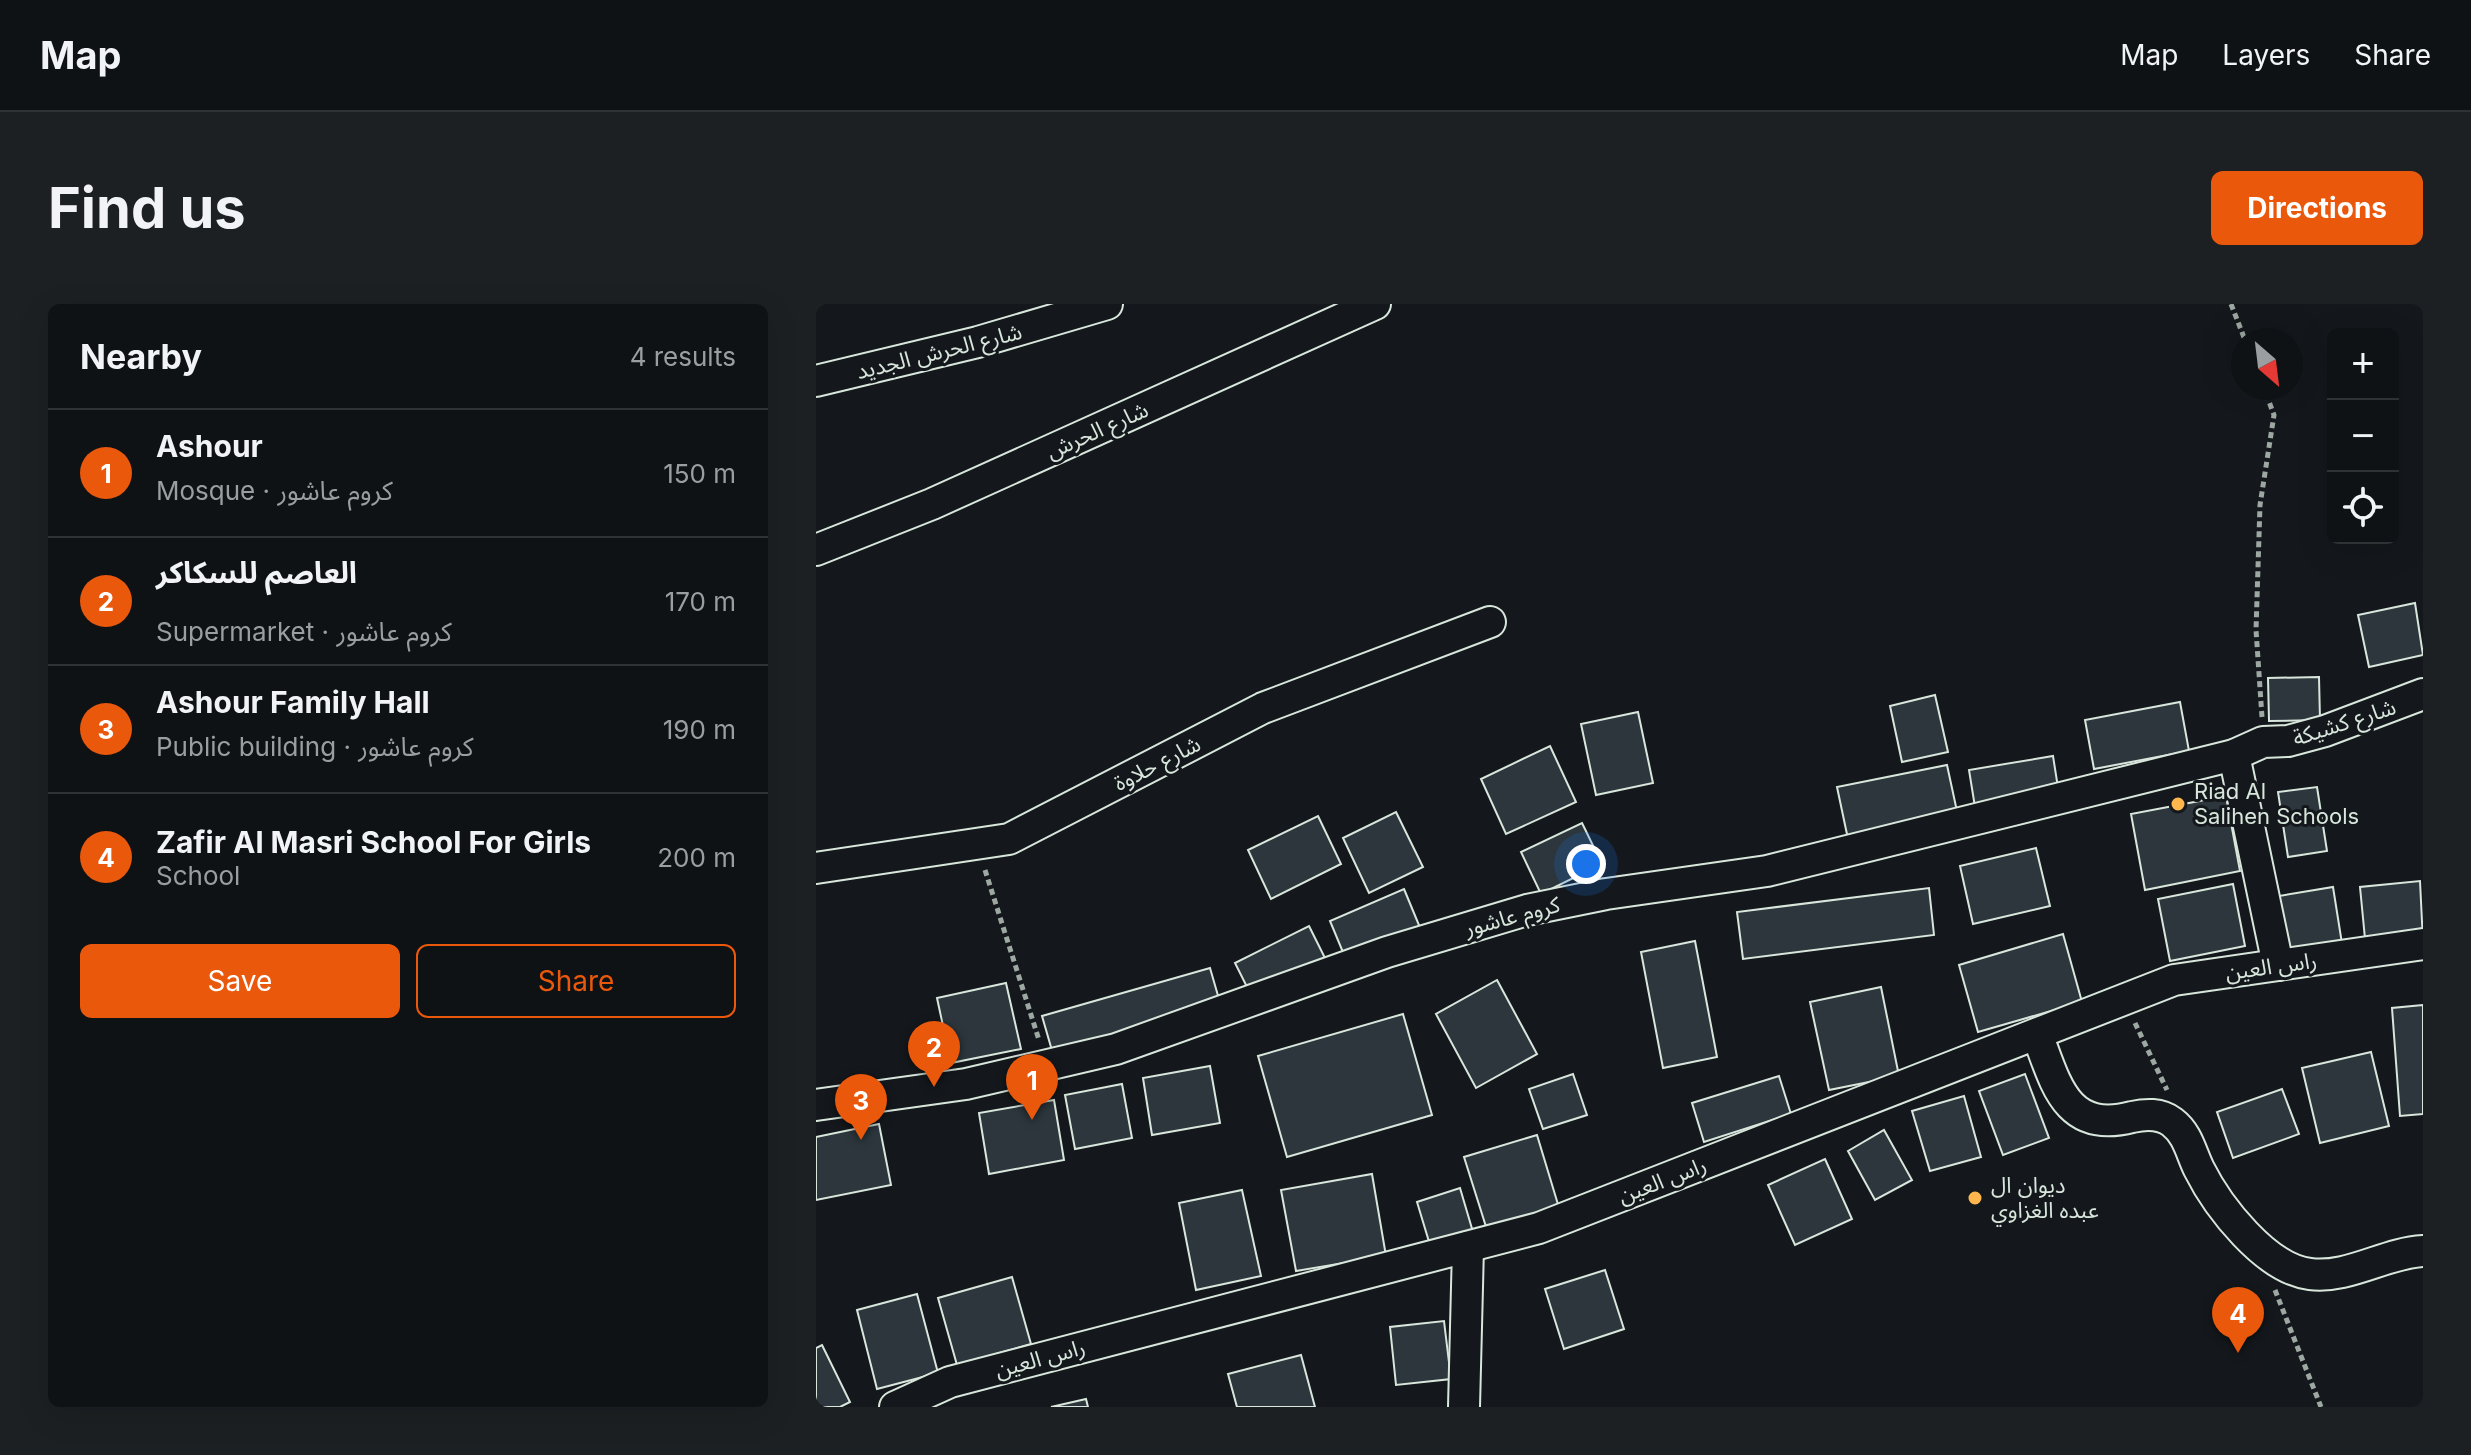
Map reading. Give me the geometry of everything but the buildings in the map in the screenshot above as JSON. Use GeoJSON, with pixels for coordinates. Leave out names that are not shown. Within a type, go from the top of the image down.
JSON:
{"type":"FeatureCollection","features":[{"type":"Feature","properties":{"kind":"street","name":"شارع الحرش الجديد"},"geometry":{"type":"LineString","coordinates":[[816,381],[978,342],[1107,304]]}},
{"type":"Feature","properties":{"kind":"street","name":"شارع الحرش"},"geometry":{"type":"LineString","coordinates":[[816,550],[932,504],[1375,304]]}},
{"type":"Feature","properties":{"kind":"street","name":"شارع حلاوة"},"geometry":{"type":"LineString","coordinates":[[816,868],[1009,839],[1263,708],[1490,622]]}},
{"type":"Feature","properties":{"kind":"street","name":"شارع كشيكة"},"geometry":{"type":"LineString","coordinates":[[2263,742],[2288,741],[2325,731],[2423,694]]}},
{"type":"Feature","properties":{"kind":"street","name":"كروم عاشور"},"geometry":{"type":"LineString","coordinates":[[816,1105],[921,1092],[1048,1067],[1162,1035],[1387,952],[1527,910],[1606,894],[1767,871],[2234,755],[2263,742]]}},
{"type":"Feature","properties":{"kind":"street"},"geometry":{"type":"LineString","coordinates":[[2234,755],[2278,965]]}},
{"type":"Feature","properties":{"kind":"street","name":"راس العين"},"geometry":{"type":"LineString","coordinates":[[895,1407],[950,1382],[1539,1228],[2174,980],[2423,944]]}},
{"type":"Feature","properties":{"kind":"street"},"geometry":{"type":"LineString","coordinates":[[2037,1034],[2058,1089],[2075,1111],[2093,1120],[2112,1122],[2153,1115],[2174,1123],[2185,1134],[2207,1183],[2254,1243],[2280,1265],[2312,1275],[2331,1274],[2423,1251]]}},
{"type":"Feature","properties":{"kind":"street"},"geometry":{"type":"LineString","coordinates":[[1464,1407],[1468,1247]]}},
{"type":"Feature","properties":{"kind":"path"},"geometry":{"type":"LineString","coordinates":[[2231,304],[2240,328]]}},
{"type":"Feature","properties":{"kind":"path"},"geometry":{"type":"LineString","coordinates":[[2263,742],[2256,630],[2259,520],[2274,415],[2268,400]]}},
{"type":"Feature","properties":{"kind":"path"},"geometry":{"type":"LineString","coordinates":[[978,845],[1048,1067]]}},
{"type":"Feature","properties":{"kind":"path"},"geometry":{"type":"LineString","coordinates":[[2124,1001],[2185,1134]]}},
{"type":"Feature","properties":{"kind":"path"},"geometry":{"type":"LineString","coordinates":[[2268,1278],[2321,1407]]}},
{"type":"Feature","properties":{"kind":"place","name":"Riad Al Salihen Schools"},"geometry":{"type":"Point","coordinates":[2178,804]}},
{"type":"Feature","properties":{"kind":"place","name":"العاصم للسكاكر"},"geometry":{"type":"Point","coordinates":[934,1087]}},
{"type":"Feature","properties":{"kind":"place","name":"Ashour"},"geometry":{"type":"Point","coordinates":[1032,1120]}},
{"type":"Feature","properties":{"kind":"place","name":"Ashour Family Hall"},"geometry":{"type":"Point","coordinates":[861,1140]}},
{"type":"Feature","properties":{"kind":"place","name":"ديوان ال عبده الغزاوي"},"geometry":{"type":"Point","coordinates":[1975,1198]}},
{"type":"Feature","properties":{"kind":"place","name":"Zafir Al Masri School For Girls"},"geometry":{"type":"Point","coordinates":[2238,1353]}}]}
